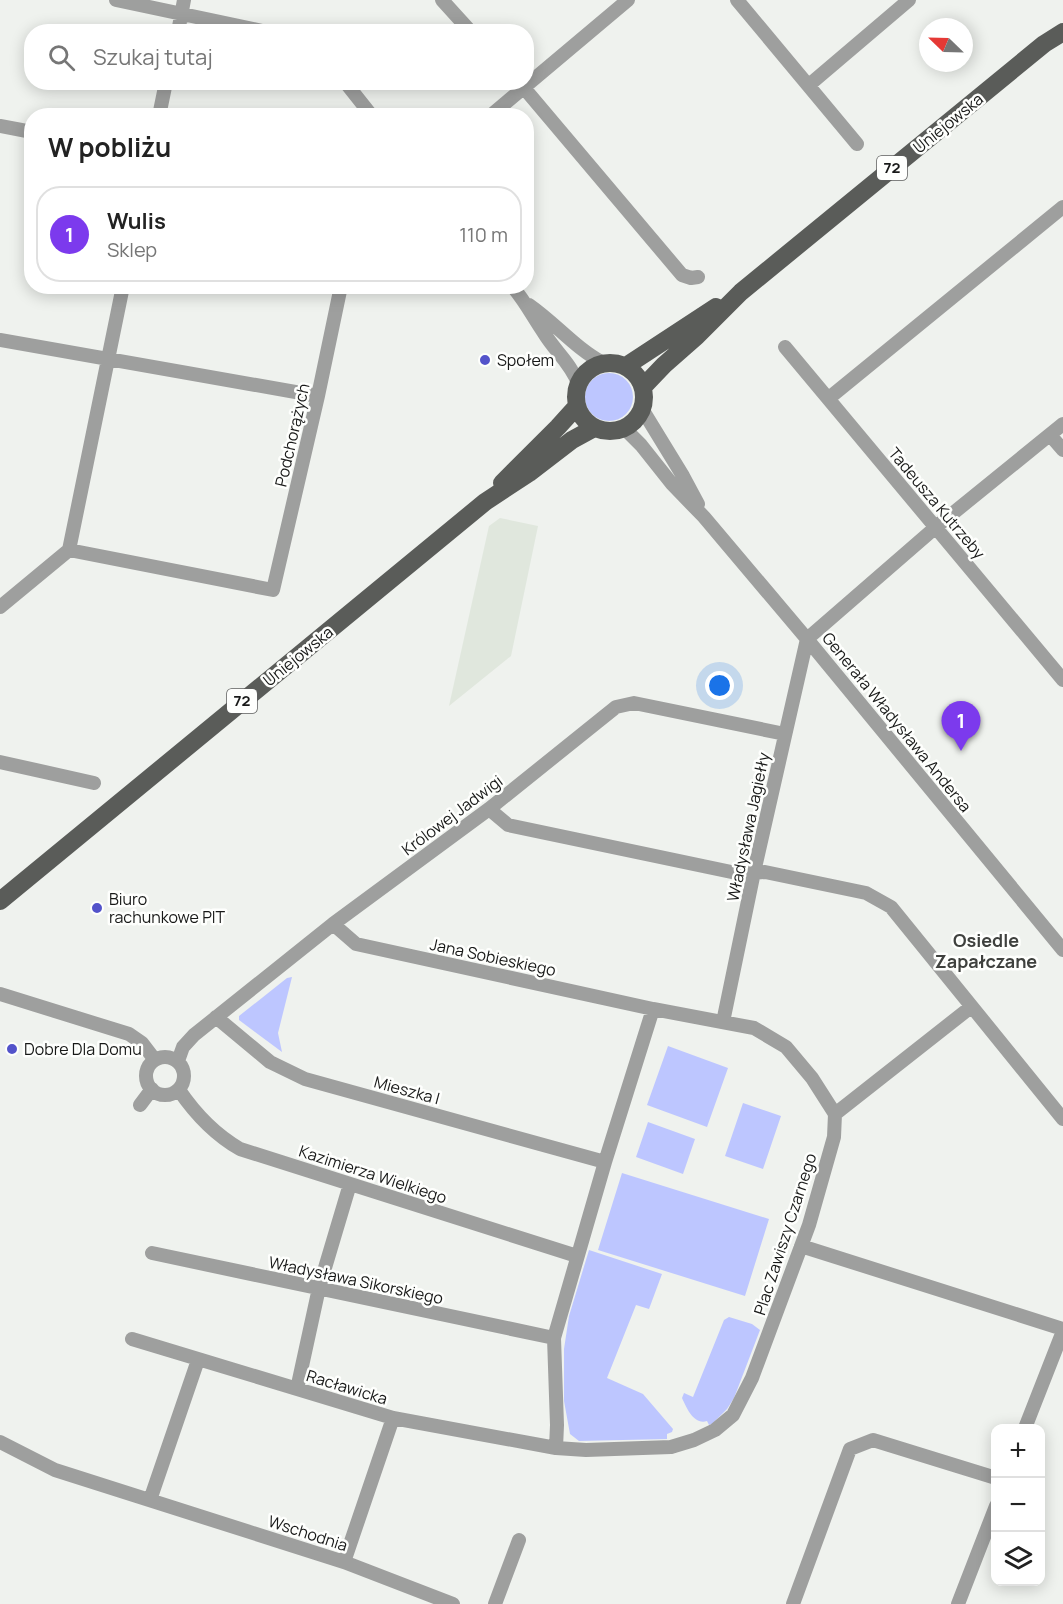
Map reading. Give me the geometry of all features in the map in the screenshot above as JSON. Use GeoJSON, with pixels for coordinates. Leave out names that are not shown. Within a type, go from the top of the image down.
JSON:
{"type":"FeatureCollection","features":[{"type":"Feature","properties":{"kind":"main road","name":"Uniejowska"},"geometry":{"type":"LineString","coordinates":[[1044,44],[1063,22]]}},
{"type":"Feature","properties":{"kind":"main road","name":"Uniejowska"},"geometry":{"type":"LineString","coordinates":[[643,387],[741,292],[1044,44],[1063,32]]}},
{"type":"Feature","properties":{"kind":"main road","name":"Uniejowska"},"geometry":{"type":"LineString","coordinates":[[626,366],[741,292]]}},
{"type":"Feature","properties":{"kind":"main road"},"geometry":{"type":"LineString","coordinates":[[610,362],[626,366],[637,375],[643,387],[642,409],[632,424],[624,428],[609,431],[594,428],[583,418],[577,406],[578,383],[588,370],[603,363],[610,362]]}},
{"type":"Feature","properties":{"kind":"main road","name":"Uniejowska"},"geometry":{"type":"LineString","coordinates":[[484,502],[577,406]]}},
{"type":"Feature","properties":{"kind":"main road","name":"Uniejowska"},"geometry":{"type":"LineString","coordinates":[[0,900],[484,502],[594,428]]}},
{"type":"Feature","properties":{"kind":"street"},"geometry":{"type":"LineString","coordinates":[[116,0],[183,6],[241,24]]}},
{"type":"Feature","properties":{"kind":"street"},"geometry":{"type":"LineString","coordinates":[[442,0],[464,24]]}},
{"type":"Feature","properties":{"kind":"street"},"geometry":{"type":"LineString","coordinates":[[534,76],[628,0]]}},
{"type":"Feature","properties":{"kind":"street"},"geometry":{"type":"LineString","coordinates":[[737,0],[857,144]]}},
{"type":"Feature","properties":{"kind":"street"},"geometry":{"type":"LineString","coordinates":[[809,85],[909,0]]}},
{"type":"Feature","properties":{"kind":"street"},"geometry":{"type":"LineString","coordinates":[[180,24],[183,6]]}},
{"type":"Feature","properties":{"kind":"street"},"geometry":{"type":"LineString","coordinates":[[161,108],[164,90]]}},
{"type":"Feature","properties":{"kind":"street"},"geometry":{"type":"LineString","coordinates":[[351,90],[366,108]]}},
{"type":"Feature","properties":{"kind":"street"},"geometry":{"type":"LineString","coordinates":[[498,108],[517,90]]}},
{"type":"Feature","properties":{"kind":"street"},"geometry":{"type":"LineString","coordinates":[[524,90],[682,275],[691,278],[698,277]]}},
{"type":"Feature","properties":{"kind":"street"},"geometry":{"type":"LineString","coordinates":[[0,126],[24,130]]}},
{"type":"Feature","properties":{"kind":"street"},"geometry":{"type":"LineString","coordinates":[[829,398],[1063,207]]}},
{"type":"Feature","properties":{"kind":"street"},"geometry":{"type":"LineString","coordinates":[[0,607],[69,550],[121,294]]}},
{"type":"Feature","properties":{"kind":"street","name":"Podchorążych"},"geometry":{"type":"LineString","coordinates":[[69,550],[273,590],[318,396],[338,294]]}},
{"type":"Feature","properties":{"kind":"street"},"geometry":{"type":"LineString","coordinates":[[518,294],[545,335],[574,373],[578,383]]}},
{"type":"Feature","properties":{"kind":"street"},"geometry":{"type":"LineString","coordinates":[[525,302],[551,321],[579,347],[603,363]]}},
{"type":"Feature","properties":{"kind":"street"},"geometry":{"type":"LineString","coordinates":[[0,340],[318,396]]}},
{"type":"Feature","properties":{"kind":"street","name":"Tadeusza Kutrzeby"},"geometry":{"type":"LineString","coordinates":[[785,347],[1063,680]]}},
{"type":"Feature","properties":{"kind":"street","name":"Generała Władysława Andersa"},"geometry":{"type":"LineString","coordinates":[[642,409],[683,476],[704,517]]}},
{"type":"Feature","properties":{"kind":"street"},"geometry":{"type":"LineString","coordinates":[[807,639],[936,527],[1063,424]]}},
{"type":"Feature","properties":{"kind":"street","name":"Generała Władysława Andersa"},"geometry":{"type":"LineString","coordinates":[[624,428],[704,517],[807,639],[1063,950]]}},
{"type":"Feature","properties":{"kind":"street"},"geometry":{"type":"LineString","coordinates":[[1050,435],[1063,450]]}},
{"type":"Feature","properties":{"kind":"street","name":"Władysława Jagiełły"},"geometry":{"type":"LineString","coordinates":[[723,1022],[754,872],[807,639]]}},
{"type":"Feature","properties":{"kind":"street","name":"Królowej Jadwigi"},"geometry":{"type":"LineString","coordinates":[[178,1061],[187,1041],[216,1017],[333,924],[489,809],[616,707],[634,703],[785,734]]}},
{"type":"Feature","properties":{"kind":"street"},"geometry":{"type":"LineString","coordinates":[[0,762],[94,783]]}},
{"type":"Feature","properties":{"kind":"street"},"geometry":{"type":"LineString","coordinates":[[489,809],[508,825],[741,874],[765,872],[866,893],[891,907],[1063,1119]]}},
{"type":"Feature","properties":{"kind":"street","name":"Jana Sobieskiego"},"geometry":{"type":"LineString","coordinates":[[333,924],[356,944],[653,1009]]}},
{"type":"Feature","properties":{"kind":"street"},"geometry":{"type":"LineString","coordinates":[[0,994],[129,1034],[142,1043],[155,1060]]}},
{"type":"Feature","properties":{"kind":"street"},"geometry":{"type":"LineString","coordinates":[[556,1448],[554,1338],[605,1162],[653,1009],[754,1028],[786,1047],[812,1078],[835,1114],[970,1007]]}},
{"type":"Feature","properties":{"kind":"street","name":"Mieszka I"},"geometry":{"type":"LineString","coordinates":[[216,1017],[270,1062],[305,1080],[605,1162]]}},
{"type":"Feature","properties":{"kind":"street"},"geometry":{"type":"LineString","coordinates":[[166,1056],[178,1061],[182,1066],[185,1079],[179,1090],[160,1095],[152,1089],[146,1075],[147,1069],[155,1060],[166,1056]]}},
{"type":"Feature","properties":{"kind":"street"},"geometry":{"type":"LineString","coordinates":[[140,1105],[152,1089]]}},
{"type":"Feature","properties":{"kind":"street","name":"Kazimierza Wielkiego"},"geometry":{"type":"LineString","coordinates":[[179,1090],[198,1116],[219,1137],[240,1149],[578,1256]]}},
{"type":"Feature","properties":{"kind":"street","name":"Plac Zawiszy Czarnego"},"geometry":{"type":"LineString","coordinates":[[556,1448],[586,1450],[671,1447],[715,1430],[733,1415],[752,1378],[801,1246],[834,1137],[835,1114]]}},
{"type":"Feature","properties":{"kind":"street"},"geometry":{"type":"LineString","coordinates":[[297,1389],[319,1288],[350,1184]]}},
{"type":"Feature","properties":{"kind":"street"},"geometry":{"type":"LineString","coordinates":[[801,1246],[1063,1330],[1027,1424]]}},
{"type":"Feature","properties":{"kind":"street","name":"Władysława Sikorskiego"},"geometry":{"type":"LineString","coordinates":[[152,1253],[554,1338]]}},
{"type":"Feature","properties":{"kind":"street","name":"Racławicka"},"geometry":{"type":"LineString","coordinates":[[132,1339],[393,1418],[556,1448]]}},
{"type":"Feature","properties":{"kind":"street"},"geometry":{"type":"LineString","coordinates":[[150,1500],[198,1360]]}},
{"type":"Feature","properties":{"kind":"street"},"geometry":{"type":"LineString","coordinates":[[344,1562],[393,1418]]}},
{"type":"Feature","properties":{"kind":"street"},"geometry":{"type":"LineString","coordinates":[[793,1604],[850,1449],[873,1440],[991,1476]]}},
{"type":"Feature","properties":{"kind":"street","name":"Wschodnia"},"geometry":{"type":"LineString","coordinates":[[0,1442],[55,1470],[344,1562],[453,1604]]}},
{"type":"Feature","properties":{"kind":"street"},"geometry":{"type":"LineString","coordinates":[[958,1604],[991,1519]]}},
{"type":"Feature","properties":{"kind":"street"},"geometry":{"type":"LineString","coordinates":[[495,1604],[519,1540]]}},
{"type":"Feature","properties":{"kind":"shaded area"},"geometry":{"type":"Polygon","coordinates":[[[609,373],[626,380],[633,397],[626,414],[609,421],[592,414],[585,397],[592,380],[609,373]]]}},
{"type":"Feature","properties":{"kind":"shaded area"},"geometry":{"type":"Polygon","coordinates":[[[500,518],[538,526],[511,656],[449,706],[489,526],[500,518]]]}},
{"type":"Feature","properties":{"kind":"shaded area"},"geometry":{"type":"Polygon","coordinates":[[[292,977],[278,1033],[282,1052],[239,1020],[239,1016],[287,978],[292,977]]]}},
{"type":"Feature","properties":{"kind":"shaded area"},"geometry":{"type":"Polygon","coordinates":[[[668,1046],[728,1068],[707,1127],[647,1105],[668,1046]]]}},
{"type":"Feature","properties":{"kind":"shaded area"},"geometry":{"type":"Polygon","coordinates":[[[743,1103],[781,1116],[763,1169],[725,1156],[743,1103]]]}},
{"type":"Feature","properties":{"kind":"shaded area"},"geometry":{"type":"Polygon","coordinates":[[[648,1122],[695,1139],[683,1174],[636,1157],[648,1122]]]}},
{"type":"Feature","properties":{"kind":"shaded area"},"geometry":{"type":"Polygon","coordinates":[[[622,1173],[769,1219],[745,1296],[598,1250],[622,1173]]]}},
{"type":"Feature","properties":{"kind":"shaded area"},"geometry":{"type":"Polygon","coordinates":[[[589,1250],[662,1274],[649,1309],[636,1305],[607,1378],[643,1394],[673,1429],[667,1434],[667,1439],[579,1441],[570,1434],[564,1401],[564,1349],[569,1316],[589,1250]]]}},
{"type":"Feature","properties":{"kind":"shaded area"},"geometry":{"type":"Polygon","coordinates":[[[729,1317],[752,1324],[760,1330],[734,1398],[727,1409],[709,1425],[707,1421],[698,1421],[695,1418],[682,1398],[684,1393],[693,1397],[724,1320],[729,1317]]]}},
{"type":"Feature","properties":{"kind":"place","name":"Społem"},"geometry":{"type":"Point","coordinates":[485,360]}},
{"type":"Feature","properties":{"kind":"place","name":"Wulis"},"geometry":{"type":"Point","coordinates":[961,751]}},
{"type":"Feature","properties":{"kind":"place","name":"Biuro rachunkowe PIT"},"geometry":{"type":"Point","coordinates":[97,908]}},
{"type":"Feature","properties":{"kind":"place","name":"Dobre Dla Domu"},"geometry":{"type":"Point","coordinates":[12,1049]}},
{"type":"Feature","properties":{"kind":"district","name":"Osiedle Zapałczane"},"geometry":{"type":"Point","coordinates":[986,951]}}]}
